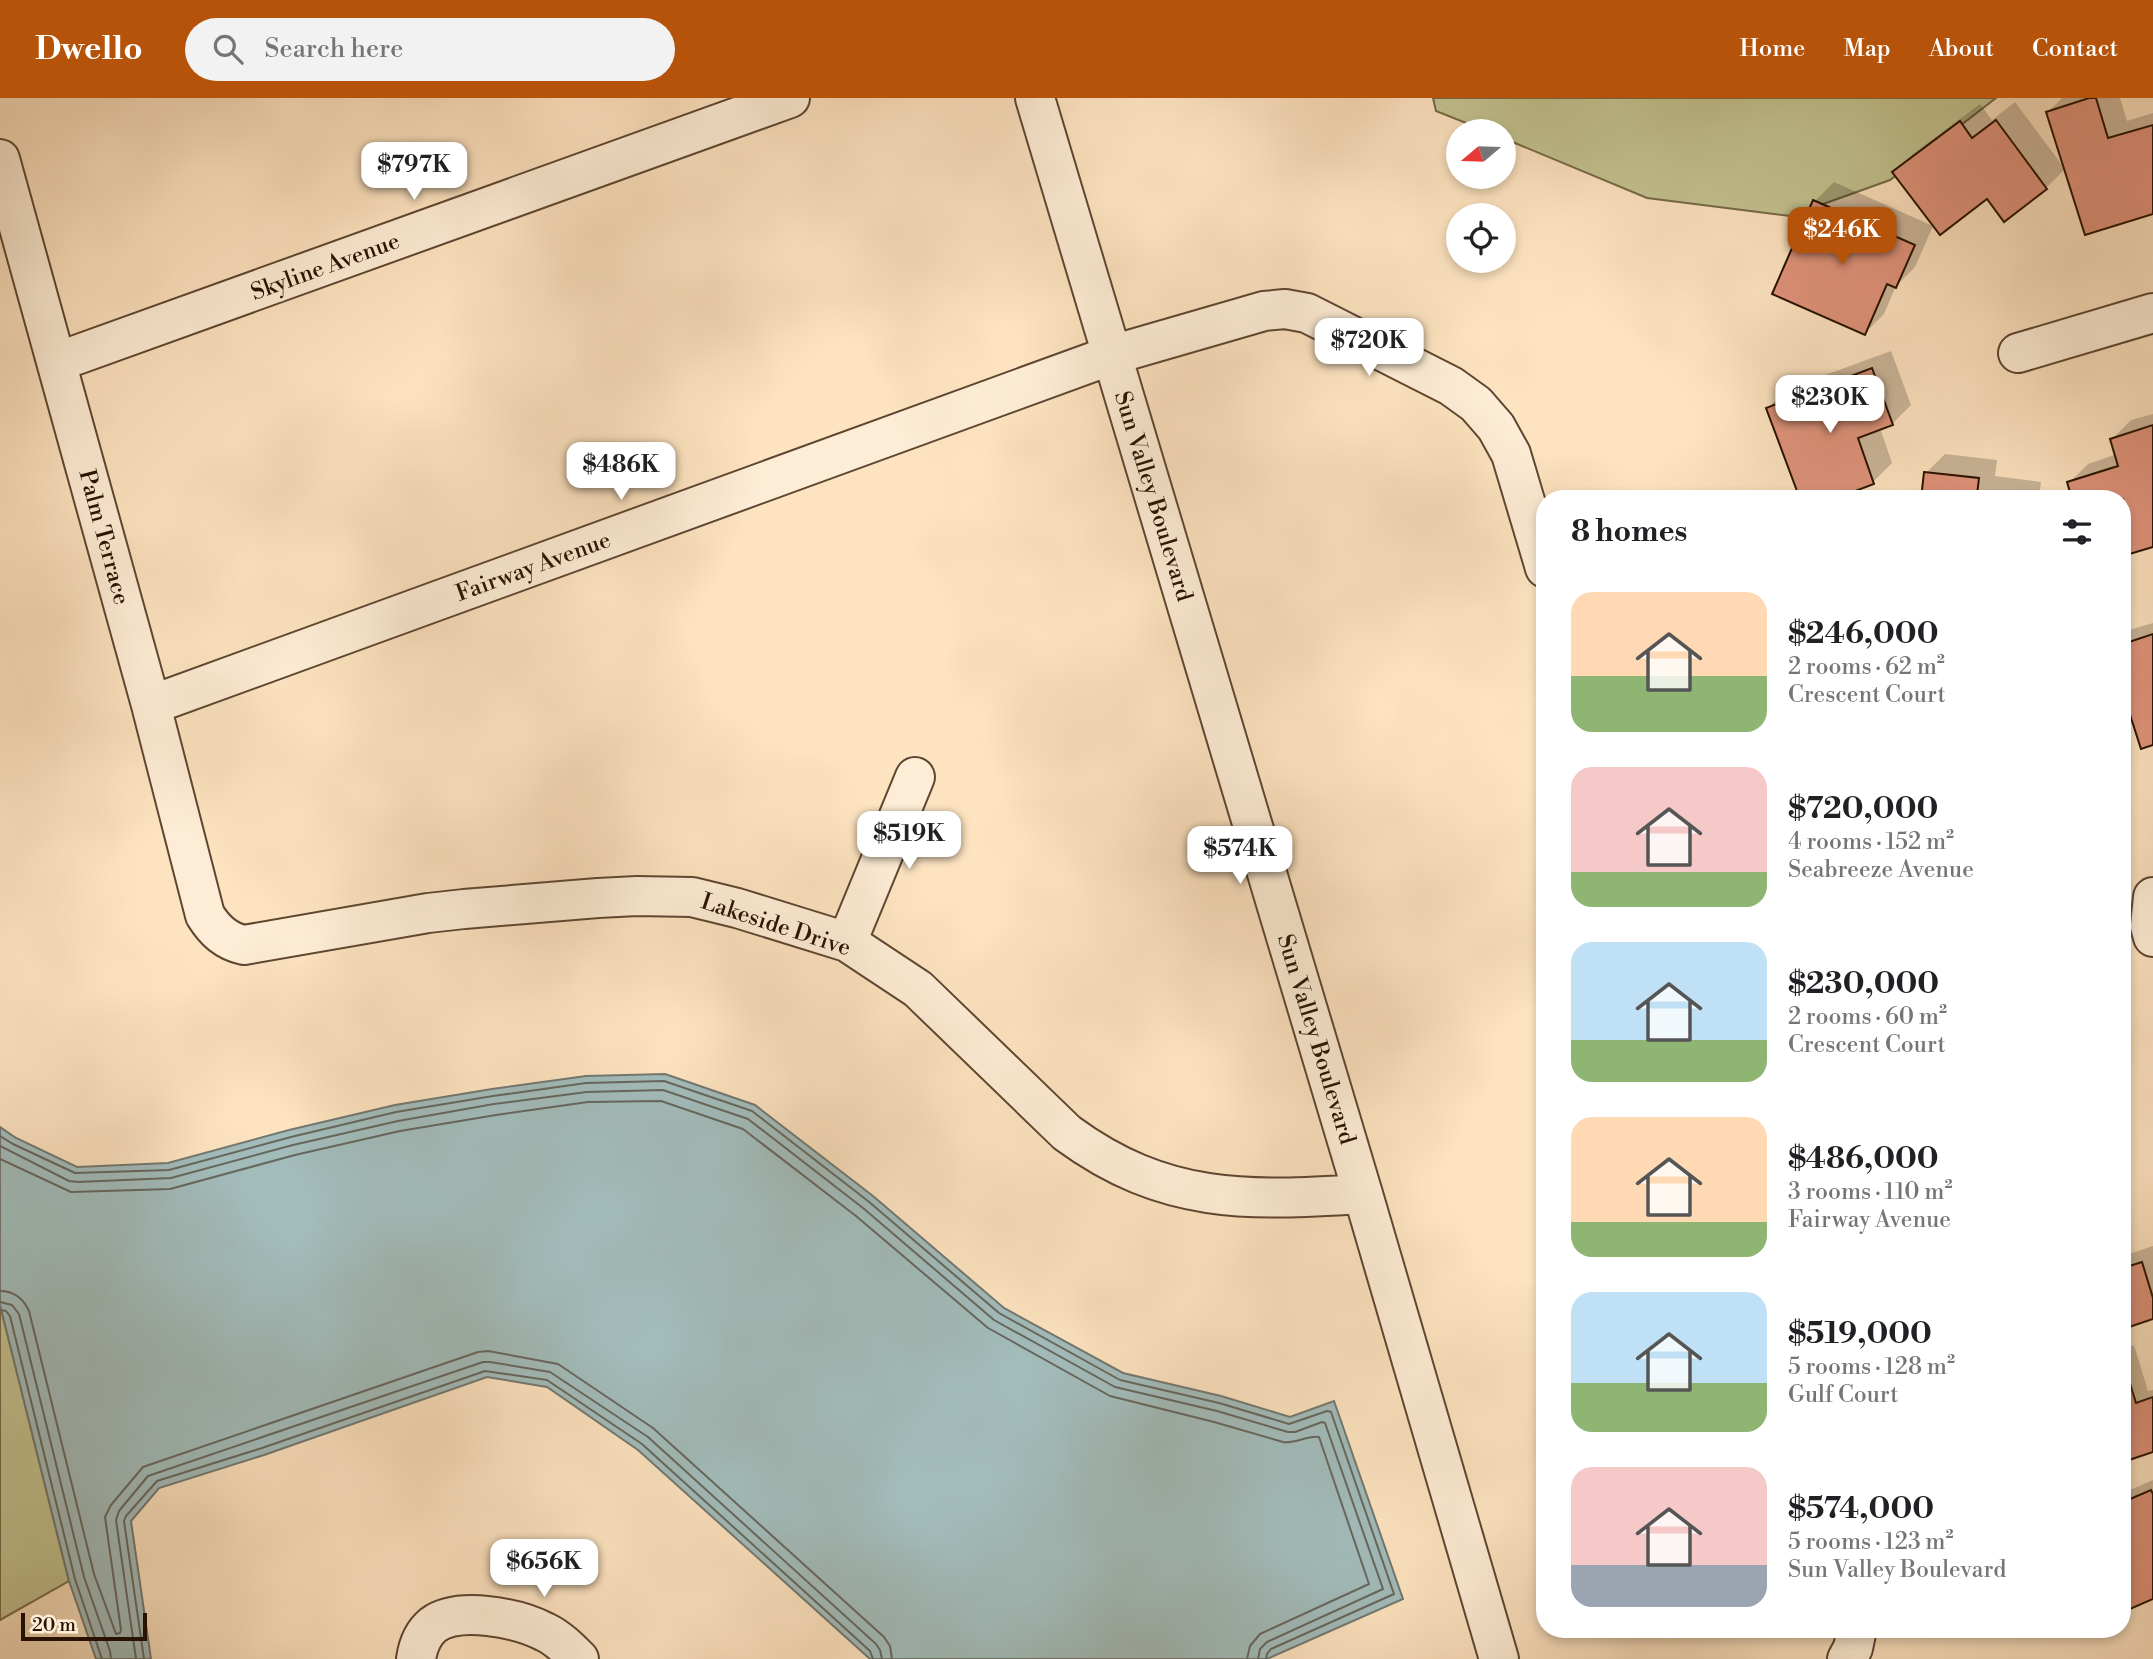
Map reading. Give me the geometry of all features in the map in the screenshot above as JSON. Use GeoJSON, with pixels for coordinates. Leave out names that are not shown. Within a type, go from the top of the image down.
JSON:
{"type":"FeatureCollection","features":[{"type":"Feature","properties":{"kind":"street","name":"Skyline Avenue"},"geometry":{"type":"LineString","coordinates":[[57,362],[790,98]]}},
{"type":"Feature","properties":{"kind":"street","name":"Sun Valley Boulevard"},"geometry":{"type":"LineString","coordinates":[[1035,98],[1363,1194],[1499,1659]]}},
{"type":"Feature","properties":{"kind":"street","name":"Palm Terrace"},"geometry":{"type":"LineString","coordinates":[[0,159],[151,705],[205,915]]}},
{"type":"Feature","properties":{"kind":"street","name":"Fairway Avenue"},"geometry":{"type":"LineString","coordinates":[[151,705],[1112,355],[1264,311],[1285,309],[1307,313],[1451,386],[1476,404],[1496,427],[1511,454],[1536,538]]}},
{"type":"Feature","properties":{"kind":"street"},"geometry":{"type":"LineString","coordinates":[[2018,353],[2153,313]]}},
{"type":"Feature","properties":{"kind":"street"},"geometry":{"type":"LineString","coordinates":[[847,942],[915,777]]}},
{"type":"Feature","properties":{"kind":"street","name":"Lakeside Drive"},"geometry":{"type":"LineString","coordinates":[[205,915],[213,928],[222,935],[232,942],[244,945],[428,913],[576,899],[692,897],[847,942],[918,989],[1067,1133],[1095,1153],[1150,1179],[1199,1193],[1247,1198],[1363,1194]]}},
{"type":"Feature","properties":{"kind":"street"},"geometry":{"type":"LineString","coordinates":[[416,1659],[419,1642],[433,1625],[451,1618],[474,1615],[502,1617],[547,1632],[579,1659]]}},
{"type":"Feature","properties":{"kind":"street"},"geometry":{"type":"LineString","coordinates":[[1847,1659],[1855,1638]]}},
{"type":"Feature","properties":{"kind":"green space"},"geometry":{"type":"Polygon","coordinates":[[[1433,98],[1996,98],[1890,180],[1790,216],[1647,198],[1516,143],[1516,119],[1456,119],[1436,111],[1433,98]]]}},
{"type":"Feature","properties":{"kind":"green space"},"geometry":{"type":"Polygon","coordinates":[[[0,1305],[69,1581],[0,1620],[0,1305]]]}},
{"type":"Feature","properties":{"kind":"water"},"geometry":{"type":"Polygon","coordinates":[[[665,1074],[755,1105],[873,1196],[1004,1308],[1123,1373],[1221,1396],[1290,1417],[1334,1401],[1403,1599],[1267,1659],[870,1659],[638,1450],[547,1387],[487,1377],[264,1455],[159,1488],[131,1521],[151,1659],[96,1659],[69,1581],[0,1305],[0,1127],[16,1138],[77,1167],[168,1163],[395,1105],[586,1076],[665,1074]]]}},
{"type":"Feature","properties":{"kind":"building"},"geometry":{"type":"Polygon","coordinates":[[[2096,98],[2108,138],[2153,125],[2153,214],[2085,235],[2046,112],[2096,98]]]}},
{"type":"Feature","properties":{"kind":"building"},"geometry":{"type":"Polygon","coordinates":[[[1996,120],[2047,189],[2004,222],[1987,199],[1940,235],[1892,172],[1960,121],[1972,138],[1996,120]]]}},
{"type":"Feature","properties":{"kind":"building"},"geometry":{"type":"Polygon","coordinates":[[[1813,200],[1915,245],[1896,288],[1887,284],[1865,335],[1772,294],[1813,200]]]}},
{"type":"Feature","properties":{"kind":"building"},"geometry":{"type":"Polygon","coordinates":[[[1872,368],[1893,425],[1858,438],[1874,484],[1858,490],[1797,490],[1766,408],[1872,368]]]}},
{"type":"Feature","properties":{"kind":"building"},"geometry":{"type":"Polygon","coordinates":[[[2153,425],[2153,547],[2131,554],[2131,490],[2069,490],[2067,482],[2118,466],[2110,439],[2153,425]]]}},
{"type":"Feature","properties":{"kind":"building"},"geometry":{"type":"Polygon","coordinates":[[[1924,472],[1979,478],[1978,490],[1922,490],[1924,472]]]}},
{"type":"Feature","properties":{"kind":"building"},"geometry":{"type":"Polygon","coordinates":[[[2153,634],[2153,745],[2141,749],[2131,718],[2131,641],[2153,634]]]}},
{"type":"Feature","properties":{"kind":"building"},"geometry":{"type":"Polygon","coordinates":[[[2142,1262],[2153,1298],[2153,1319],[2131,1326],[2131,1265],[2142,1262]]]}},
{"type":"Feature","properties":{"kind":"building"},"geometry":{"type":"Polygon","coordinates":[[[2131,1387],[2136,1403],[2153,1397],[2153,1452],[2131,1459],[2131,1387]]]}},
{"type":"Feature","properties":{"kind":"building"},"geometry":{"type":"Polygon","coordinates":[[[2151,1490],[2153,1494],[2153,1599],[2131,1609],[2131,1499],[2151,1490]]]}}]}
